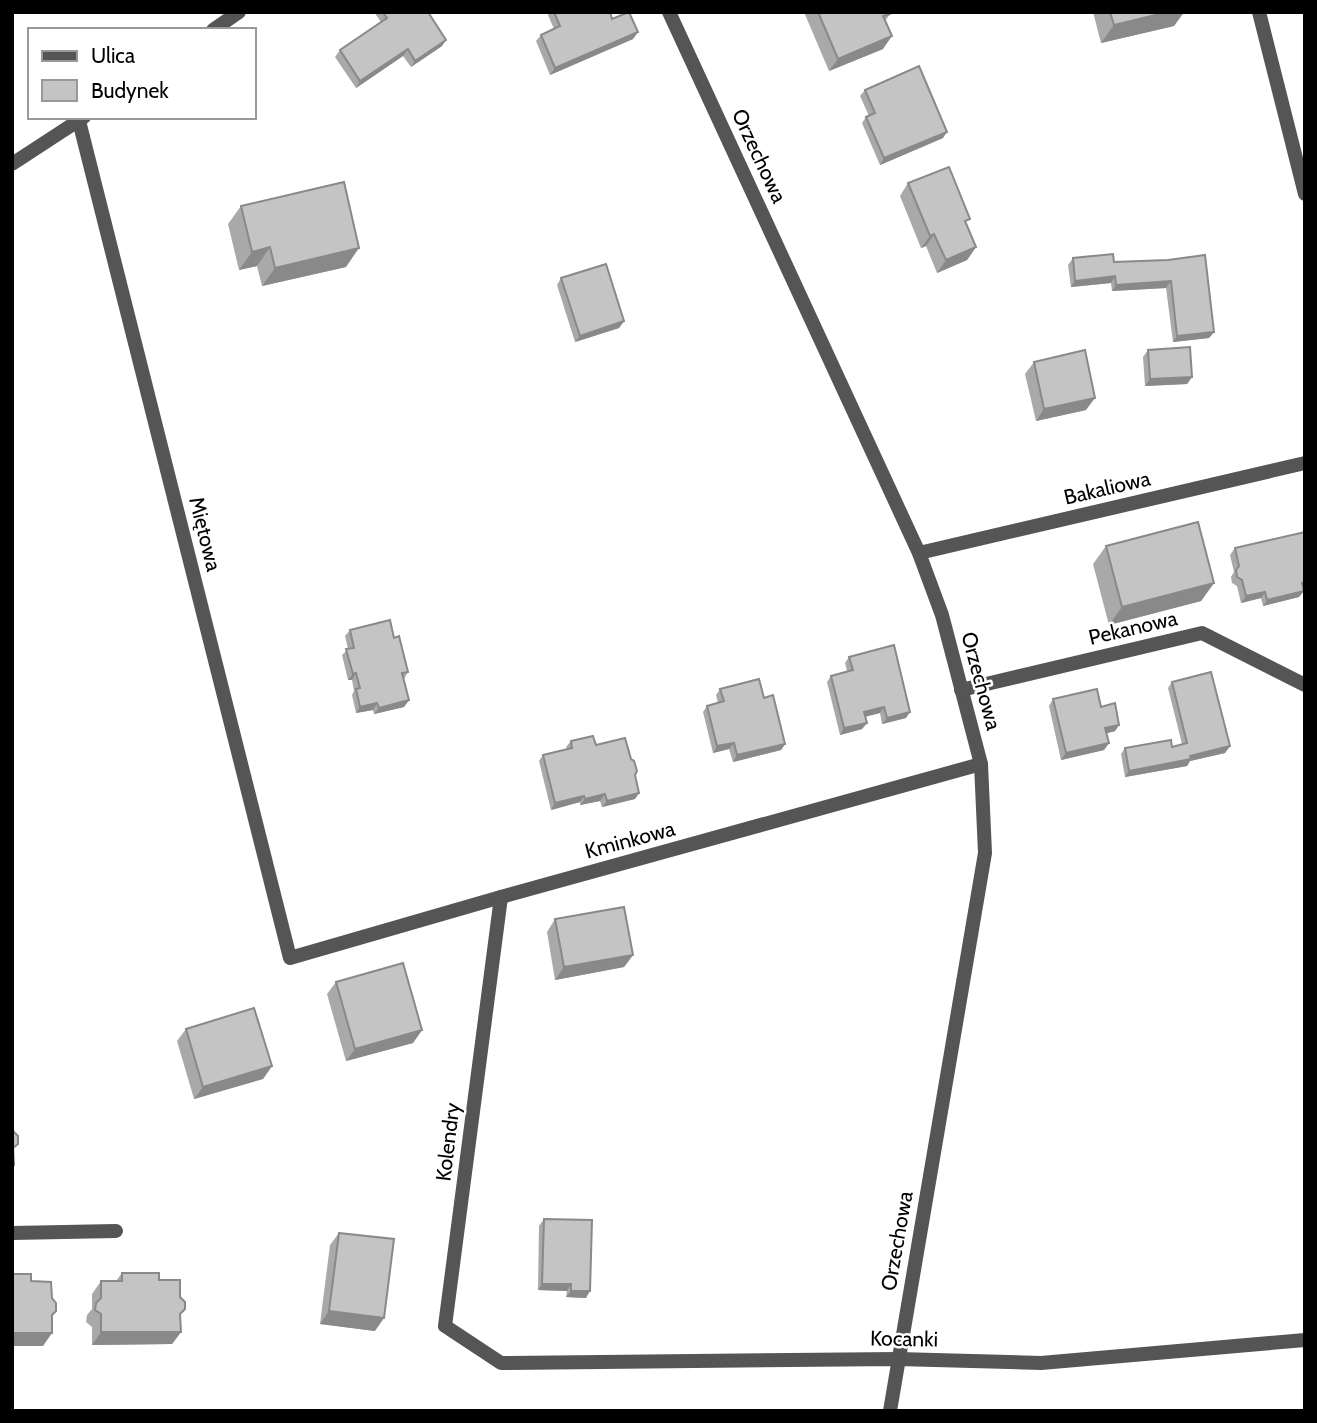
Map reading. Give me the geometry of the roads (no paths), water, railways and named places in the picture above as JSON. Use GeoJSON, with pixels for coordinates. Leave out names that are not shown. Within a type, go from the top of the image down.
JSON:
{"type":"FeatureCollection","features":[{"type":"Feature","properties":{"kind":"street"},"geometry":{"type":"LineString","coordinates":[[216,28],[239,12]]}},
{"type":"Feature","properties":{"kind":"street","name":"Orzechowa"},"geometry":{"type":"LineString","coordinates":[[669,12],[919,553],[942,615],[981,764],[985,853],[890,1411]]}},
{"type":"Feature","properties":{"kind":"street"},"geometry":{"type":"LineString","coordinates":[[1259,12],[1305,194]]}},
{"type":"Feature","properties":{"kind":"street"},"geometry":{"type":"LineString","coordinates":[[12,164],[81,119]]}},
{"type":"Feature","properties":{"kind":"street","name":"Miętowa"},"geometry":{"type":"LineString","coordinates":[[81,119],[290,958]]}},
{"type":"Feature","properties":{"kind":"street","name":"Bakaliowa"},"geometry":{"type":"LineString","coordinates":[[919,553],[1305,463]]}},
{"type":"Feature","properties":{"kind":"street","name":"Pekanowa"},"geometry":{"type":"LineString","coordinates":[[961,690],[1202,634],[1305,685]]}},
{"type":"Feature","properties":{"kind":"street","name":"Kminkowa"},"geometry":{"type":"LineString","coordinates":[[290,958],[981,764]]}},
{"type":"Feature","properties":{"kind":"street","name":"Kolendry"},"geometry":{"type":"LineString","coordinates":[[501,897],[445,1326],[501,1363]]}},
{"type":"Feature","properties":{"kind":"street"},"geometry":{"type":"LineString","coordinates":[[12,1233],[116,1231]]}},
{"type":"Feature","properties":{"kind":"street","name":"Kocanki"},"geometry":{"type":"LineString","coordinates":[[501,1363],[898,1359],[1041,1363],[1305,1340]]}}]}
